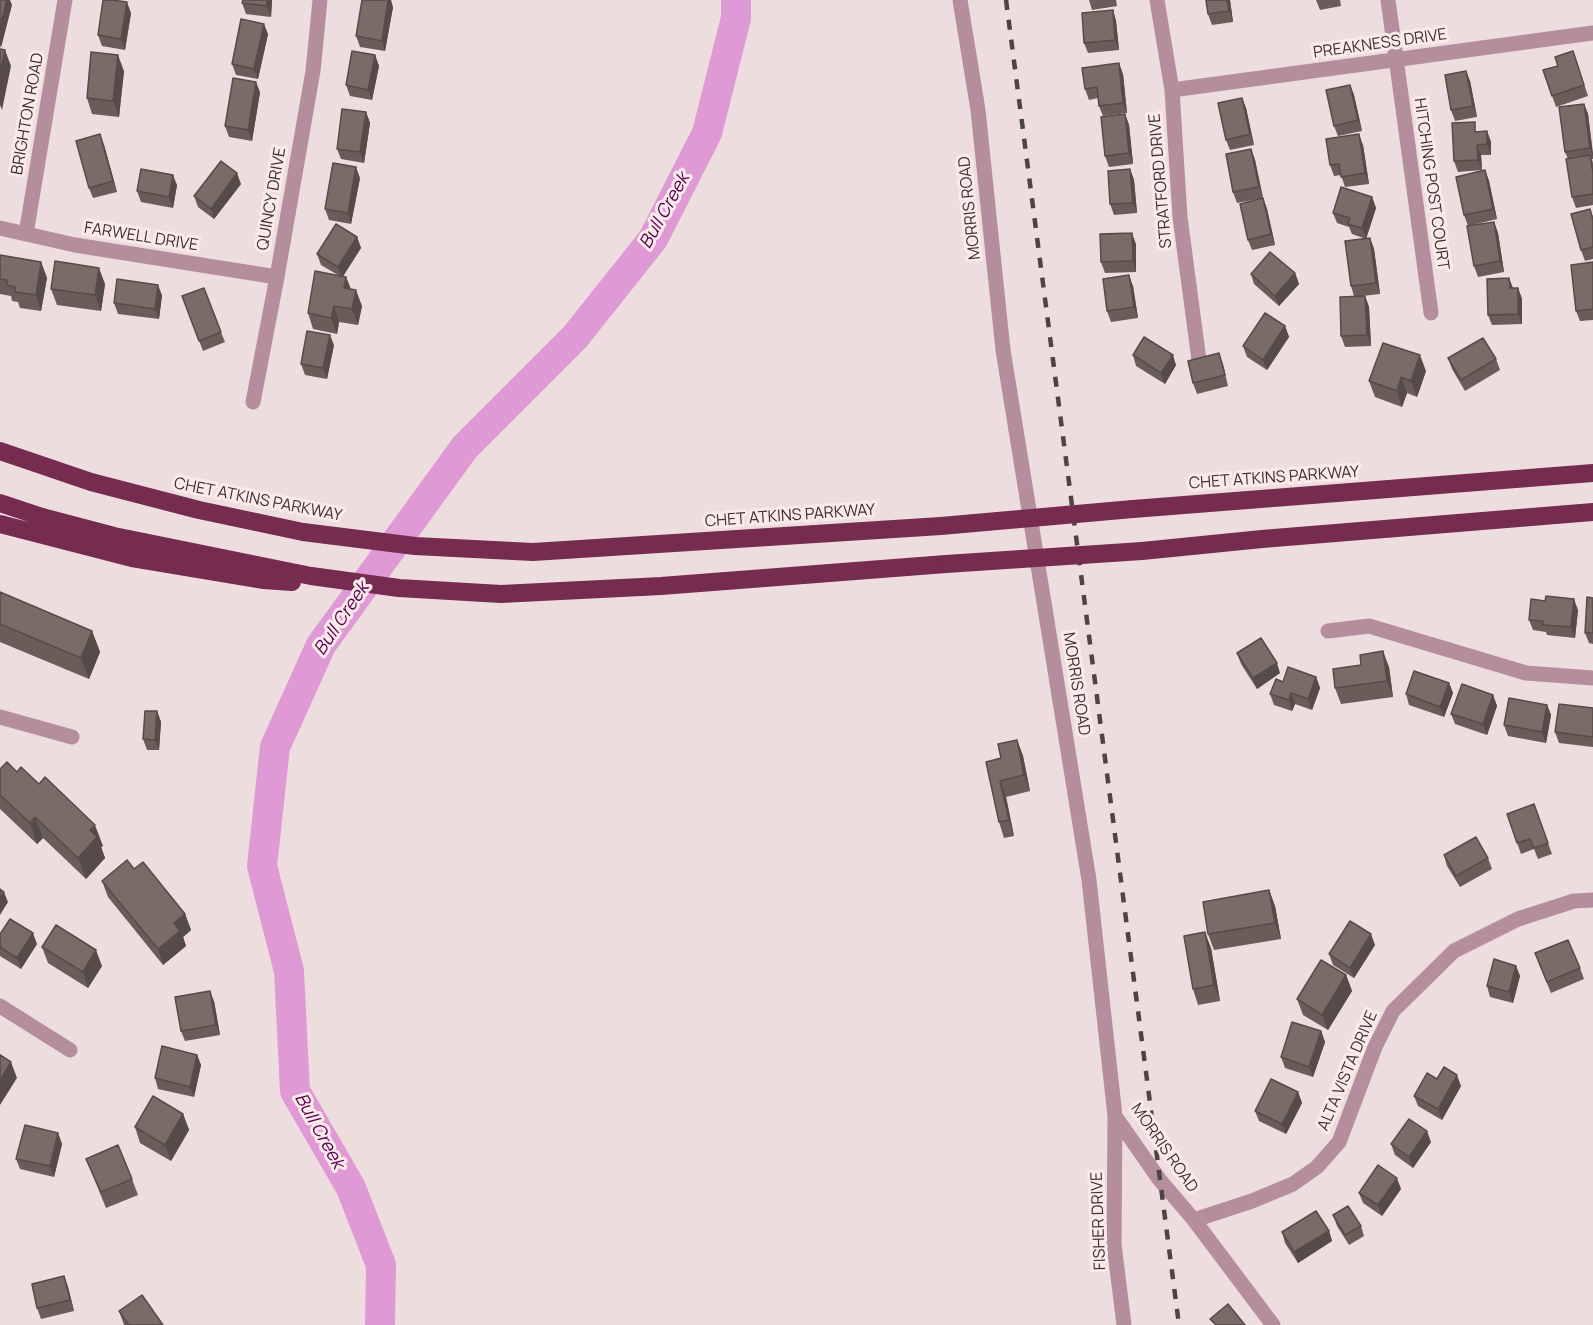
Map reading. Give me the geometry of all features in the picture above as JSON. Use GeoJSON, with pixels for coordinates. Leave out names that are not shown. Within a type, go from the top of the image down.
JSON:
{"type":"FeatureCollection","features":[{"type":"Feature","properties":{"kind":"highway","name":"CHET ATKINS PARKWAY"},"geometry":{"type":"LineString","coordinates":[[0,451],[91,482],[199,510],[303,532],[415,546],[533,552],[941,526],[1593,473]]}},
{"type":"Feature","properties":{"kind":"highway"},"geometry":{"type":"LineString","coordinates":[[0,503],[42,517],[243,570],[264,580],[501,594],[661,586],[1142,550],[1593,512]]}},
{"type":"Feature","properties":{"kind":"highway"},"geometry":{"type":"LineString","coordinates":[[0,524],[132,558],[243,570]]}},
{"type":"Feature","properties":{"kind":"street","name":"BRIGHTON ROAD"},"geometry":{"type":"LineString","coordinates":[[26,234],[66,0]]}},
{"type":"Feature","properties":{"kind":"street","name":"QUINCY DRIVE"},"geometry":{"type":"LineString","coordinates":[[253,402],[313,71],[320,0]]}},
{"type":"Feature","properties":{"kind":"street","name":"MORRIS ROAD"},"geometry":{"type":"LineString","coordinates":[[960,0],[978,110],[1003,350],[1089,880],[1115,1116],[1159,1179],[1194,1220],[1273,1325]]}},
{"type":"Feature","properties":{"kind":"street","name":"STRATFORD DRIVE"},"geometry":{"type":"LineString","coordinates":[[1156,0],[1172,90],[1180,216],[1198,360]]}},
{"type":"Feature","properties":{"kind":"street","name":"HITCHING POST COURT"},"geometry":{"type":"LineString","coordinates":[[1388,0],[1431,314]]}},
{"type":"Feature","properties":{"kind":"street","name":"PREAKNESS DRIVE"},"geometry":{"type":"LineString","coordinates":[[1172,90],[1593,33]]}},
{"type":"Feature","properties":{"kind":"street","name":"FARWELL DRIVE"},"geometry":{"type":"LineString","coordinates":[[0,228],[75,245],[277,277]]}},
{"type":"Feature","properties":{"kind":"street"},"geometry":{"type":"LineString","coordinates":[[1328,631],[1369,626],[1526,673],[1593,678]]}},
{"type":"Feature","properties":{"kind":"street"},"geometry":{"type":"LineString","coordinates":[[0,717],[72,737]]}},
{"type":"Feature","properties":{"kind":"street","name":"ALTA VISTA DRIVE"},"geometry":{"type":"LineString","coordinates":[[1194,1220],[1252,1201],[1293,1184],[1317,1167],[1339,1142],[1375,1047],[1393,1011],[1454,951],[1518,919],[1574,901],[1593,900]]}},
{"type":"Feature","properties":{"kind":"street"},"geometry":{"type":"LineString","coordinates":[[0,1006],[70,1050]]}},
{"type":"Feature","properties":{"kind":"street","name":"FISHER DRIVE"},"geometry":{"type":"LineString","coordinates":[[1115,1116],[1114,1244],[1124,1325]]}},
{"type":"Feature","properties":{"kind":"building"},"geometry":{"type":"Polygon","coordinates":[[[0,0],[7,0],[0,26],[0,0]]]}},
{"type":"Feature","properties":{"kind":"building"},"geometry":{"type":"Polygon","coordinates":[[[103,0],[127,2],[121,39],[98,35],[103,0]]]}},
{"type":"Feature","properties":{"kind":"building"},"geometry":{"type":"Polygon","coordinates":[[[243,0],[267,0],[267,6],[242,3],[243,0]]]}},
{"type":"Feature","properties":{"kind":"building"},"geometry":{"type":"Polygon","coordinates":[[[362,0],[388,0],[382,41],[356,36],[362,0]]]}},
{"type":"Feature","properties":{"kind":"building"},"geometry":{"type":"Polygon","coordinates":[[[1206,0],[1227,0],[1229,11],[1208,14],[1206,0]]]}},
{"type":"Feature","properties":{"kind":"building"},"geometry":{"type":"Polygon","coordinates":[[[1113,10],[1115,40],[1084,43],[1082,13],[1113,10]]]}},
{"type":"Feature","properties":{"kind":"building"},"geometry":{"type":"Polygon","coordinates":[[[241,19],[264,24],[254,69],[232,64],[241,19]]]}},
{"type":"Feature","properties":{"kind":"building"},"geometry":{"type":"Polygon","coordinates":[[[0,49],[5,50],[0,74],[0,49]]]}},
{"type":"Feature","properties":{"kind":"building"},"geometry":{"type":"Polygon","coordinates":[[[352,51],[375,55],[368,90],[346,85],[352,51]]]}},
{"type":"Feature","properties":{"kind":"building"},"geometry":{"type":"Polygon","coordinates":[[[1573,51],[1584,85],[1552,96],[1543,70],[1558,66],[1555,57],[1573,51]]]}},
{"type":"Feature","properties":{"kind":"building"},"geometry":{"type":"Polygon","coordinates":[[[91,52],[118,55],[113,101],[87,98],[91,52]]]}},
{"type":"Feature","properties":{"kind":"building"},"geometry":{"type":"Polygon","coordinates":[[[1119,63],[1123,103],[1099,106],[1097,87],[1085,89],[1082,68],[1119,63]]]}},
{"type":"Feature","properties":{"kind":"building"},"geometry":{"type":"Polygon","coordinates":[[[1466,71],[1473,106],[1451,110],[1445,75],[1466,71]]]}},
{"type":"Feature","properties":{"kind":"building"},"geometry":{"type":"Polygon","coordinates":[[[233,78],[256,82],[248,130],[225,126],[233,78]]]}},
{"type":"Feature","properties":{"kind":"building"},"geometry":{"type":"Polygon","coordinates":[[[1350,85],[1358,120],[1334,126],[1326,90],[1350,85]]]}},
{"type":"Feature","properties":{"kind":"building"},"geometry":{"type":"Polygon","coordinates":[[[1242,98],[1250,134],[1226,140],[1218,103],[1242,98]]]}},
{"type":"Feature","properties":{"kind":"building"},"geometry":{"type":"Polygon","coordinates":[[[1584,104],[1590,148],[1565,152],[1559,107],[1584,104]]]}},
{"type":"Feature","properties":{"kind":"building"},"geometry":{"type":"Polygon","coordinates":[[[342,109],[366,112],[360,152],[337,149],[342,109]]]}},
{"type":"Feature","properties":{"kind":"building"},"geometry":{"type":"Polygon","coordinates":[[[1125,114],[1129,153],[1105,156],[1101,117],[1125,114]]]}},
{"type":"Feature","properties":{"kind":"building"},"geometry":{"type":"Polygon","coordinates":[[[1475,122],[1475,132],[1487,131],[1487,144],[1477,145],[1478,160],[1454,161],[1452,123],[1475,122]]]}},
{"type":"Feature","properties":{"kind":"building"},"geometry":{"type":"Polygon","coordinates":[[[100,134],[113,181],[89,188],[76,141],[100,134]]]}},
{"type":"Feature","properties":{"kind":"building"},"geometry":{"type":"Polygon","coordinates":[[[1359,134],[1365,173],[1341,177],[1339,164],[1330,165],[1326,139],[1359,134]]]}},
{"type":"Feature","properties":{"kind":"building"},"geometry":{"type":"Polygon","coordinates":[[[1251,149],[1259,187],[1233,192],[1226,154],[1251,149]]]}},
{"type":"Feature","properties":{"kind":"building"},"geometry":{"type":"Polygon","coordinates":[[[1590,155],[1593,194],[1572,197],[1566,159],[1590,155]]]}},
{"type":"Feature","properties":{"kind":"building"},"geometry":{"type":"Polygon","coordinates":[[[221,161],[237,173],[211,209],[194,196],[221,161]]]}},
{"type":"Feature","properties":{"kind":"building"},"geometry":{"type":"Polygon","coordinates":[[[333,163],[356,167],[348,213],[325,209],[333,163]]]}},
{"type":"Feature","properties":{"kind":"building"},"geometry":{"type":"Polygon","coordinates":[[[141,169],[173,175],[169,197],[137,191],[141,169]]]}},
{"type":"Feature","properties":{"kind":"building"},"geometry":{"type":"Polygon","coordinates":[[[1130,169],[1133,203],[1110,204],[1108,171],[1130,169]]]}},
{"type":"Feature","properties":{"kind":"building"},"geometry":{"type":"Polygon","coordinates":[[[1485,170],[1493,209],[1464,215],[1456,177],[1485,170]]]}},
{"type":"Feature","properties":{"kind":"building"},"geometry":{"type":"Polygon","coordinates":[[[1341,187],[1372,197],[1362,228],[1348,224],[1350,218],[1333,213],[1341,187]]]}},
{"type":"Feature","properties":{"kind":"building"},"geometry":{"type":"Polygon","coordinates":[[[1263,198],[1271,234],[1248,240],[1240,204],[1263,198]]]}},
{"type":"Feature","properties":{"kind":"building"},"geometry":{"type":"Polygon","coordinates":[[[1590,209],[1593,220],[1593,247],[1581,250],[1571,214],[1590,209]]]}},
{"type":"Feature","properties":{"kind":"building"},"geometry":{"type":"Polygon","coordinates":[[[1494,222],[1500,261],[1474,266],[1467,226],[1494,222]]]}},
{"type":"Feature","properties":{"kind":"building"},"geometry":{"type":"Polygon","coordinates":[[[336,224],[357,237],[338,267],[317,254],[336,224]]]}},
{"type":"Feature","properties":{"kind":"building"},"geometry":{"type":"Polygon","coordinates":[[[1132,233],[1133,261],[1101,262],[1100,234],[1132,233]]]}},
{"type":"Feature","properties":{"kind":"building"},"geometry":{"type":"Polygon","coordinates":[[[1370,238],[1376,283],[1351,286],[1345,241],[1370,238]]]}},
{"type":"Feature","properties":{"kind":"building"},"geometry":{"type":"Polygon","coordinates":[[[1270,252],[1295,273],[1275,296],[1251,274],[1270,252]]]}},
{"type":"Feature","properties":{"kind":"building"},"geometry":{"type":"Polygon","coordinates":[[[0,255],[41,262],[36,295],[15,292],[15,287],[7,285],[7,280],[0,279],[0,255]]]}},
{"type":"Feature","properties":{"kind":"building"},"geometry":{"type":"Polygon","coordinates":[[[55,261],[99,268],[95,295],[51,289],[55,261]]]}},
{"type":"Feature","properties":{"kind":"building"},"geometry":{"type":"Polygon","coordinates":[[[1593,262],[1593,309],[1576,311],[1571,265],[1593,262]]]}},
{"type":"Feature","properties":{"kind":"building"},"geometry":{"type":"Polygon","coordinates":[[[315,271],[346,277],[344,288],[356,290],[352,309],[334,306],[331,318],[308,313],[315,271]]]}},
{"type":"Feature","properties":{"kind":"building"},"geometry":{"type":"Polygon","coordinates":[[[1129,275],[1134,307],[1107,311],[1103,279],[1129,275]]]}},
{"type":"Feature","properties":{"kind":"building"},"geometry":{"type":"Polygon","coordinates":[[[1509,278],[1510,288],[1518,288],[1518,314],[1488,315],[1487,279],[1509,278]]]}},
{"type":"Feature","properties":{"kind":"building"},"geometry":{"type":"Polygon","coordinates":[[[117,279],[158,285],[155,309],[114,303],[117,279]]]}},
{"type":"Feature","properties":{"kind":"building"},"geometry":{"type":"Polygon","coordinates":[[[204,288],[221,332],[199,341],[182,296],[204,288]]]}},
{"type":"Feature","properties":{"kind":"building"},"geometry":{"type":"Polygon","coordinates":[[[1365,296],[1367,335],[1341,336],[1340,297],[1365,296]]]}},
{"type":"Feature","properties":{"kind":"building"},"geometry":{"type":"Polygon","coordinates":[[[1265,313],[1285,326],[1263,360],[1243,346],[1265,313]]]}},
{"type":"Feature","properties":{"kind":"building"},"geometry":{"type":"Polygon","coordinates":[[[307,331],[330,335],[323,368],[301,364],[307,331]]]}},
{"type":"Feature","properties":{"kind":"building"},"geometry":{"type":"Polygon","coordinates":[[[1144,337],[1173,355],[1161,373],[1133,355],[1144,337]]]}},
{"type":"Feature","properties":{"kind":"building"},"geometry":{"type":"Polygon","coordinates":[[[1483,338],[1496,359],[1461,380],[1448,358],[1483,338]]]}},
{"type":"Feature","properties":{"kind":"building"},"geometry":{"type":"Polygon","coordinates":[[[1383,343],[1420,355],[1411,381],[1401,377],[1397,391],[1369,381],[1383,343]]]}},
{"type":"Feature","properties":{"kind":"building"},"geometry":{"type":"Polygon","coordinates":[[[1219,353],[1225,375],[1193,383],[1188,361],[1219,353]]]}},
{"type":"Feature","properties":{"kind":"building"},"geometry":{"type":"Polygon","coordinates":[[[0,592],[92,631],[81,658],[0,624],[0,592]]]}},
{"type":"Feature","properties":{"kind":"building"},"geometry":{"type":"Polygon","coordinates":[[[1546,596],[1574,599],[1571,627],[1543,625],[1543,621],[1529,620],[1531,599],[1545,601],[1546,596]]]}},
{"type":"Feature","properties":{"kind":"building"},"geometry":{"type":"Polygon","coordinates":[[[1587,597],[1593,598],[1593,633],[1585,633],[1587,597]]]}},
{"type":"Feature","properties":{"kind":"building"},"geometry":{"type":"Polygon","coordinates":[[[1261,638],[1277,663],[1253,678],[1237,653],[1261,638]]]}},
{"type":"Feature","properties":{"kind":"building"},"geometry":{"type":"Polygon","coordinates":[[[1383,651],[1387,681],[1335,688],[1333,669],[1361,665],[1360,655],[1383,651]]]}},
{"type":"Feature","properties":{"kind":"building"},"geometry":{"type":"Polygon","coordinates":[[[1288,667],[1316,677],[1308,699],[1291,693],[1289,700],[1270,694],[1276,679],[1283,682],[1288,667]]]}},
{"type":"Feature","properties":{"kind":"building"},"geometry":{"type":"Polygon","coordinates":[[[1414,671],[1449,683],[1440,707],[1406,694],[1414,671]]]}},
{"type":"Feature","properties":{"kind":"building"},"geometry":{"type":"Polygon","coordinates":[[[1462,684],[1493,695],[1483,724],[1451,714],[1462,684]]]}},
{"type":"Feature","properties":{"kind":"building"},"geometry":{"type":"Polygon","coordinates":[[[1509,698],[1547,705],[1542,732],[1504,725],[1509,698]]]}},
{"type":"Feature","properties":{"kind":"building"},"geometry":{"type":"Polygon","coordinates":[[[1559,704],[1593,708],[1593,737],[1555,732],[1559,704]]]}},
{"type":"Feature","properties":{"kind":"building"},"geometry":{"type":"Polygon","coordinates":[[[145,711],[157,711],[155,740],[143,739],[145,711]]]}},
{"type":"Feature","properties":{"kind":"building"},"geometry":{"type":"Polygon","coordinates":[[[1017,740],[1024,775],[1000,781],[1009,820],[999,822],[986,762],[1001,758],[998,744],[1017,740]]]}},
{"type":"Feature","properties":{"kind":"building"},"geometry":{"type":"Polygon","coordinates":[[[7,762],[17,772],[21,767],[39,784],[45,777],[95,825],[90,830],[97,837],[78,858],[35,817],[30,823],[0,795],[0,769],[7,762]]]}},
{"type":"Feature","properties":{"kind":"building"},"geometry":{"type":"Polygon","coordinates":[[[1534,804],[1548,843],[1534,848],[1530,839],[1517,843],[1507,814],[1534,804]]]}},
{"type":"Feature","properties":{"kind":"building"},"geometry":{"type":"Polygon","coordinates":[[[1476,837],[1488,858],[1456,876],[1444,855],[1476,837]]]}},
{"type":"Feature","properties":{"kind":"building"},"geometry":{"type":"Polygon","coordinates":[[[127,860],[134,869],[143,862],[185,914],[174,923],[180,931],[158,949],[102,881],[127,860]]]}},
{"type":"Feature","properties":{"kind":"building"},"geometry":{"type":"Polygon","coordinates":[[[1269,890],[1275,923],[1208,934],[1203,902],[1269,890]]]}},
{"type":"Feature","properties":{"kind":"building"},"geometry":{"type":"Polygon","coordinates":[[[10,919],[33,933],[17,958],[0,947],[0,934],[10,919]]]}},
{"type":"Feature","properties":{"kind":"building"},"geometry":{"type":"Polygon","coordinates":[[[1350,921],[1371,934],[1350,968],[1329,954],[1350,921]]]}},
{"type":"Feature","properties":{"kind":"building"},"geometry":{"type":"Polygon","coordinates":[[[56,925],[96,950],[83,972],[42,947],[56,925]]]}},
{"type":"Feature","properties":{"kind":"building"},"geometry":{"type":"Polygon","coordinates":[[[1205,932],[1214,985],[1193,989],[1184,936],[1205,932]]]}},
{"type":"Feature","properties":{"kind":"building"},"geometry":{"type":"Polygon","coordinates":[[[1568,940],[1580,968],[1547,982],[1535,953],[1568,940]]]}},
{"type":"Feature","properties":{"kind":"building"},"geometry":{"type":"Polygon","coordinates":[[[1494,959],[1516,966],[1509,992],[1487,986],[1494,959]]]}},
{"type":"Feature","properties":{"kind":"building"},"geometry":{"type":"Polygon","coordinates":[[[1321,960],[1346,975],[1322,1015],[1297,999],[1321,960]]]}},
{"type":"Feature","properties":{"kind":"building"},"geometry":{"type":"Polygon","coordinates":[[[210,991],[216,1025],[181,1031],[175,997],[210,991]]]}},
{"type":"Feature","properties":{"kind":"building"},"geometry":{"type":"Polygon","coordinates":[[[1292,1022],[1321,1031],[1309,1067],[1281,1057],[1292,1022]]]}},
{"type":"Feature","properties":{"kind":"building"},"geometry":{"type":"Polygon","coordinates":[[[162,1046],[197,1055],[190,1087],[155,1078],[162,1046]]]}},
{"type":"Feature","properties":{"kind":"building"},"geometry":{"type":"Polygon","coordinates":[[[0,1055],[11,1062],[0,1080],[0,1055]]]}},
{"type":"Feature","properties":{"kind":"building"},"geometry":{"type":"Polygon","coordinates":[[[1444,1067],[1457,1075],[1438,1109],[1414,1096],[1427,1073],[1437,1079],[1444,1067]]]}},
{"type":"Feature","properties":{"kind":"building"},"geometry":{"type":"Polygon","coordinates":[[[1271,1079],[1298,1092],[1282,1124],[1255,1111],[1271,1079]]]}},
{"type":"Feature","properties":{"kind":"building"},"geometry":{"type":"Polygon","coordinates":[[[153,1096],[183,1114],[165,1145],[135,1127],[153,1096]]]}},
{"type":"Feature","properties":{"kind":"building"},"geometry":{"type":"Polygon","coordinates":[[[1409,1119],[1427,1131],[1409,1157],[1391,1144],[1409,1119]]]}},
{"type":"Feature","properties":{"kind":"building"},"geometry":{"type":"Polygon","coordinates":[[[25,1125],[58,1133],[50,1166],[16,1159],[25,1125]]]}},
{"type":"Feature","properties":{"kind":"building"},"geometry":{"type":"Polygon","coordinates":[[[118,1145],[132,1179],[101,1192],[86,1159],[118,1145]]]}},
{"type":"Feature","properties":{"kind":"building"},"geometry":{"type":"Polygon","coordinates":[[[1378,1165],[1397,1178],[1378,1205],[1359,1193],[1378,1165]]]}},
{"type":"Feature","properties":{"kind":"building"},"geometry":{"type":"Polygon","coordinates":[[[1348,1206],[1361,1226],[1345,1235],[1333,1215],[1348,1206]]]}},
{"type":"Feature","properties":{"kind":"building"},"geometry":{"type":"Polygon","coordinates":[[[1316,1211],[1329,1231],[1294,1252],[1282,1232],[1316,1211]]]}},
{"type":"Feature","properties":{"kind":"building"},"geometry":{"type":"Polygon","coordinates":[[[64,1276],[70,1300],[37,1308],[32,1284],[64,1276]]]}},
{"type":"Feature","properties":{"kind":"building"},"geometry":{"type":"Polygon","coordinates":[[[142,1295],[163,1325],[129,1325],[119,1311],[142,1295]]]}},
{"type":"Feature","properties":{"kind":"building"},"geometry":{"type":"Polygon","coordinates":[[[1228,1304],[1245,1325],[1216,1325],[1210,1319],[1228,1304]]]}},
{"type":"Feature","properties":{"kind":"waterway","name":"Bull Creek"},"geometry":{"type":"LineString","coordinates":[[380,1325],[381,1265],[351,1188],[295,1091],[289,971],[262,866],[275,747],[321,645],[465,447],[575,337],[653,239],[707,133],[736,18],[736,0]]}},
{"type":"Feature","properties":{"kind":"railway"},"geometry":{"type":"LineString","coordinates":[[1006,0],[1179,1325]]}}]}
